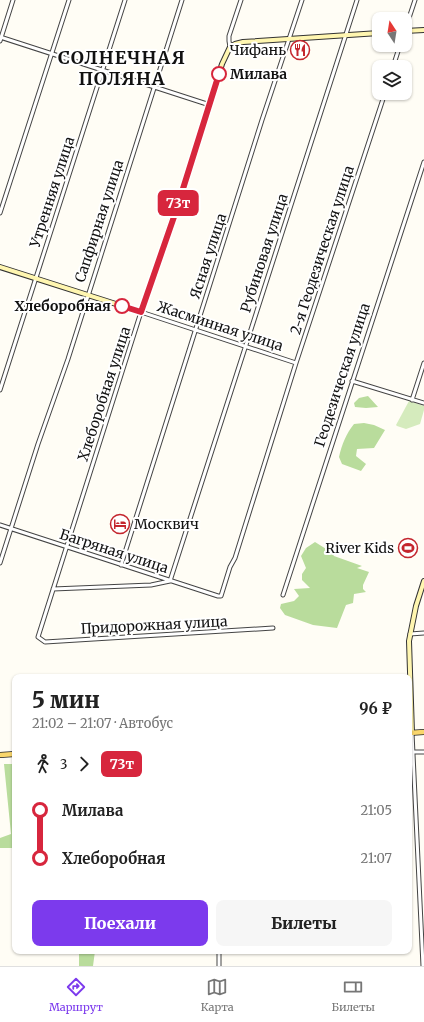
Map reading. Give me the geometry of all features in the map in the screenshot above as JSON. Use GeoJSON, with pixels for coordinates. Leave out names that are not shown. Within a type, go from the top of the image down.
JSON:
{"type":"FeatureCollection","features":[{"type":"Feature","properties":{"kind":"main road"},"geometry":{"type":"LineString","coordinates":[[412,733],[424,732]]}},
{"type":"Feature","properties":{"kind":"main road"},"geometry":{"type":"LineString","coordinates":[[0,754],[12,754]]}},
{"type":"Feature","properties":{"kind":"street"},"geometry":{"type":"LineString","coordinates":[[13,0],[0,39],[103,70],[210,105]]}},
{"type":"Feature","properties":{"kind":"street"},"geometry":{"type":"LineString","coordinates":[[0,214],[69,0]]}},
{"type":"Feature","properties":{"kind":"street","name":"Утренняя улица"},"geometry":{"type":"LineString","coordinates":[[0,390],[125,0]]}},
{"type":"Feature","properties":{"kind":"street","name":"Сапфирная улица"},"geometry":{"type":"LineString","coordinates":[[0,563],[68,359],[87,295],[182,0]]}},
{"type":"Feature","properties":{"kind":"street","name":"Хлеборобная улица"},"geometry":{"type":"LineString","coordinates":[[38,637],[141,312],[171,226],[222,64],[230,48],[229,36],[241,0]]}},
{"type":"Feature","properties":{"kind":"street","name":"Ясная улица"},"geometry":{"type":"LineString","coordinates":[[121,565],[302,0]]}},
{"type":"Feature","properties":{"kind":"street","name":"Рубиновая улица"},"geometry":{"type":"LineString","coordinates":[[170,581],[192,517],[357,0]]}},
{"type":"Feature","properties":{"kind":"street"},"geometry":{"type":"LineString","coordinates":[[411,12],[415,0]]}},
{"type":"Feature","properties":{"kind":"street"},"geometry":{"type":"LineString","coordinates":[[412,31],[424,30]]}},
{"type":"Feature","properties":{"kind":"street"},"geometry":{"type":"LineString","coordinates":[[230,48],[235,44],[243,42],[372,33]]}},
{"type":"Feature","properties":{"kind":"street","name":"2-я Геодезическая улица"},"geometry":{"type":"LineString","coordinates":[[221,596],[230,567],[236,558],[296,363],[383,100]]}},
{"type":"Feature","properties":{"kind":"street","name":"Геодезическая улица"},"geometry":{"type":"LineString","coordinates":[[283,595],[352,381],[422,173],[424,162]]}},
{"type":"Feature","properties":{"kind":"street","name":"Жасминная улица"},"geometry":{"type":"LineString","coordinates":[[0,267],[296,363]]}},
{"type":"Feature","properties":{"kind":"street"},"geometry":{"type":"LineString","coordinates":[[412,400],[424,363]]}},
{"type":"Feature","properties":{"kind":"street"},"geometry":{"type":"LineString","coordinates":[[352,381],[424,403]]}},
{"type":"Feature","properties":{"kind":"street","name":"Багряная улица"},"geometry":{"type":"LineString","coordinates":[[0,525],[170,581],[221,596]]}},
{"type":"Feature","properties":{"kind":"street"},"geometry":{"type":"LineString","coordinates":[[53,589],[151,585],[170,581]]}},
{"type":"Feature","properties":{"kind":"street"},"geometry":{"type":"LineString","coordinates":[[409,674],[410,634],[416,606],[424,581]]}},
{"type":"Feature","properties":{"kind":"street","name":"Придорожная улица"},"geometry":{"type":"LineString","coordinates":[[38,637],[44,642],[273,628]]}},
{"type":"Feature","properties":{"kind":"street"},"geometry":{"type":"LineString","coordinates":[[410,634],[424,634]]}},
{"type":"Feature","properties":{"kind":"street"},"geometry":{"type":"LineString","coordinates":[[412,752],[424,752]]}},
{"type":"Feature","properties":{"kind":"street"},"geometry":{"type":"LineString","coordinates":[[412,770],[423,966]]}},
{"type":"Feature","properties":{"kind":"street"},"geometry":{"type":"LineString","coordinates":[[219,954],[219,966]]}},
{"type":"Feature","properties":{"kind":"green space"},"geometry":{"type":"Polygon","coordinates":[[[368,396],[378,407],[355,407],[354,403],[359,398],[368,396]]]}},
{"type":"Feature","properties":{"kind":"green space"},"geometry":{"type":"Polygon","coordinates":[[[409,401],[424,406],[424,410],[420,424],[406,429],[396,425],[409,401]]]}},
{"type":"Feature","properties":{"kind":"green space"},"geometry":{"type":"Polygon","coordinates":[[[364,423],[374,425],[385,430],[374,448],[357,449],[356,456],[366,464],[361,471],[342,464],[339,457],[341,448],[351,428],[354,424],[364,423]]]}},
{"type":"Feature","properties":{"kind":"green space"},"geometry":{"type":"Polygon","coordinates":[[[315,542],[331,552],[334,556],[362,566],[357,568],[369,572],[363,585],[363,589],[366,592],[354,594],[353,603],[346,605],[337,628],[313,625],[285,615],[280,608],[281,604],[294,601],[299,596],[294,589],[310,588],[302,580],[302,574],[306,568],[301,556],[306,548],[315,542]]]}},
{"type":"Feature","properties":{"kind":"green space"},"geometry":{"type":"Polygon","coordinates":[[[4,764],[12,764],[12,848],[0,848],[0,838],[11,834],[4,764]]]}},
{"type":"Feature","properties":{"kind":"green space"},"geometry":{"type":"Polygon","coordinates":[[[79,954],[95,954],[93,966],[79,966],[79,954]]]}},
{"type":"Feature","properties":{"kind":"bus line","name":"73т"},"geometry":{"type":"LineString","coordinates":[[122,306],[141,312],[176,211],[219,74]]}},
{"type":"Feature","properties":{"kind":"place","name":"Чифань"},"geometry":{"type":"Point","coordinates":[300,50]}},
{"type":"Feature","properties":{"kind":"place","name":"Милава"},"geometry":{"type":"Point","coordinates":[219,74]}},
{"type":"Feature","properties":{"kind":"place","name":"Хлеборобная"},"geometry":{"type":"Point","coordinates":[122,306]}},
{"type":"Feature","properties":{"kind":"place","name":"Москвич"},"geometry":{"type":"Point","coordinates":[120,524]}},
{"type":"Feature","properties":{"kind":"place","name":"River Kids"},"geometry":{"type":"Point","coordinates":[408,548]}},
{"type":"Feature","properties":{"kind":"district","name":"СОЛНЕЧНАЯ ПОЛЯНА"},"geometry":{"type":"Point","coordinates":[122,67]}}]}
